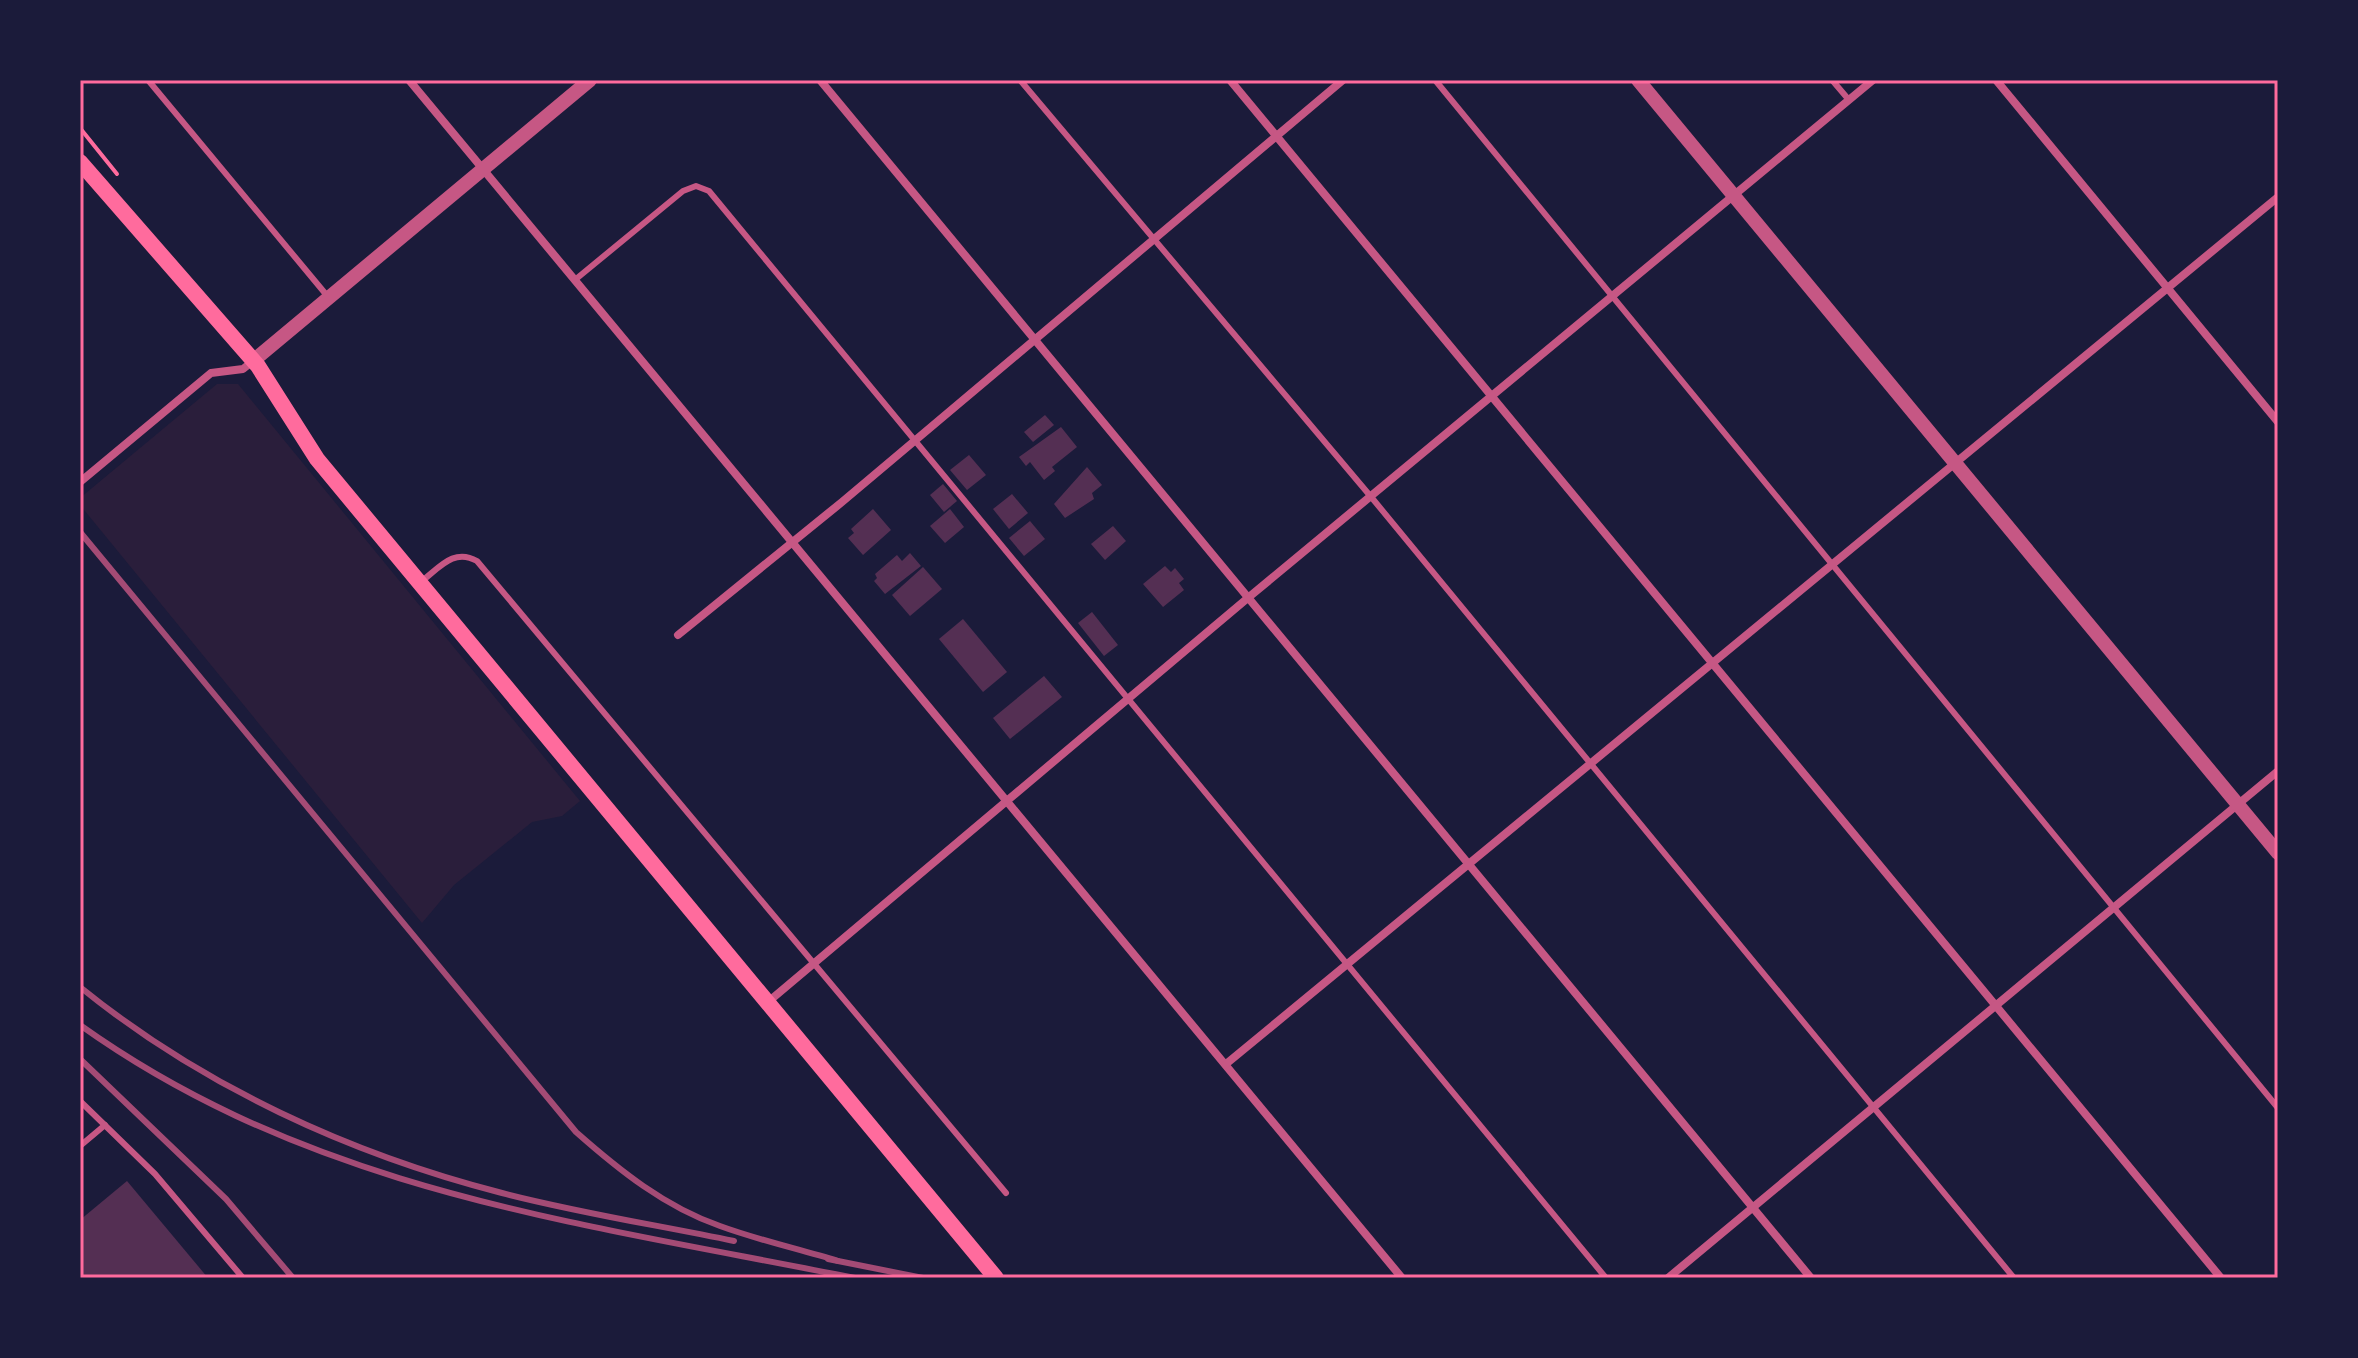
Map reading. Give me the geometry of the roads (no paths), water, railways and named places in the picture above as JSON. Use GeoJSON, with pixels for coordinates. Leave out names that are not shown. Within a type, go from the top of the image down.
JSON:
{"type":"FeatureCollection","features":[{"type":"Feature","properties":{"kind":"main road"},"geometry":{"type":"LineString","coordinates":[[80,162],[254,360],[317,459],[996,1278]]}},
{"type":"Feature","properties":{"kind":"street"},"geometry":{"type":"LineString","coordinates":[[409,80],[1402,1278]]}},
{"type":"Feature","properties":{"kind":"street"},"geometry":{"type":"LineString","coordinates":[[80,482],[211,373],[243,369],[590,80]]}},
{"type":"Feature","properties":{"kind":"street"},"geometry":{"type":"LineString","coordinates":[[820,80],[1811,1278]]}},
{"type":"Feature","properties":{"kind":"street"},"geometry":{"type":"LineString","coordinates":[[1230,80],[2221,1278]]}},
{"type":"Feature","properties":{"kind":"street"},"geometry":{"type":"LineString","coordinates":[[678,635],[915,441],[1343,80]]}},
{"type":"Feature","properties":{"kind":"street"},"geometry":{"type":"LineString","coordinates":[[1638,80],[2278,853]]}},
{"type":"Feature","properties":{"kind":"street"},"geometry":{"type":"LineString","coordinates":[[767,1003],[1249,597],[1873,80]]}},
{"type":"Feature","properties":{"kind":"street"},"geometry":{"type":"LineString","coordinates":[[1996,80],[2278,422]]}},
{"type":"Feature","properties":{"kind":"street"},"geometry":{"type":"LineString","coordinates":[[1226,1064],[1714,665],[2278,197]]}},
{"type":"Feature","properties":{"kind":"street"},"geometry":{"type":"LineString","coordinates":[[1668,1278],[2278,771]]}},
{"type":"Feature","properties":{"kind":"lane"},"geometry":{"type":"LineString","coordinates":[[148,80],[329,298]]}},
{"type":"Feature","properties":{"kind":"lane"},"geometry":{"type":"LineString","coordinates":[[1020,80],[1372,498],[2014,1278]]}},
{"type":"Feature","properties":{"kind":"lane"},"geometry":{"type":"LineString","coordinates":[[1435,80],[2278,1108]]}},
{"type":"Feature","properties":{"kind":"lane"},"geometry":{"type":"LineString","coordinates":[[1832,80],[1849,100]]}},
{"type":"Feature","properties":{"kind":"lane"},"geometry":{"type":"LineString","coordinates":[[576,279],[683,191],[696,186],[709,191],[1606,1278]]}},
{"type":"Feature","properties":{"kind":"lane"},"geometry":{"type":"LineString","coordinates":[[419,583],[453,556],[466,554],[477,561],[1006,1193]]}},
{"type":"Feature","properties":{"kind":"lane"},"geometry":{"type":"LineString","coordinates":[[80,1101],[155,1174],[243,1278]]}},
{"type":"Feature","properties":{"kind":"lane"},"geometry":{"type":"LineString","coordinates":[[80,1146],[105,1125]]}},
{"type":"Feature","properties":{"kind":"railway"},"geometry":{"type":"LineString","coordinates":[[80,532],[576,1132],[626,1173],[680,1209],[734,1231],[838,1261]]}},
{"type":"Feature","properties":{"kind":"railway"},"geometry":{"type":"LineString","coordinates":[[80,987],[176,1055],[227,1085],[334,1137],[445,1177],[502,1193],[734,1241]]}},
{"type":"Feature","properties":{"kind":"railway"},"geometry":{"type":"LineString","coordinates":[[80,1025],[169,1082],[261,1127],[356,1164],[452,1194],[551,1218],[855,1278]]}},
{"type":"Feature","properties":{"kind":"railway"},"geometry":{"type":"LineString","coordinates":[[80,1059],[226,1199],[293,1278]]}},
{"type":"Feature","properties":{"kind":"railway"},"geometry":{"type":"LineString","coordinates":[[828,1259],[923,1278]]}}]}
